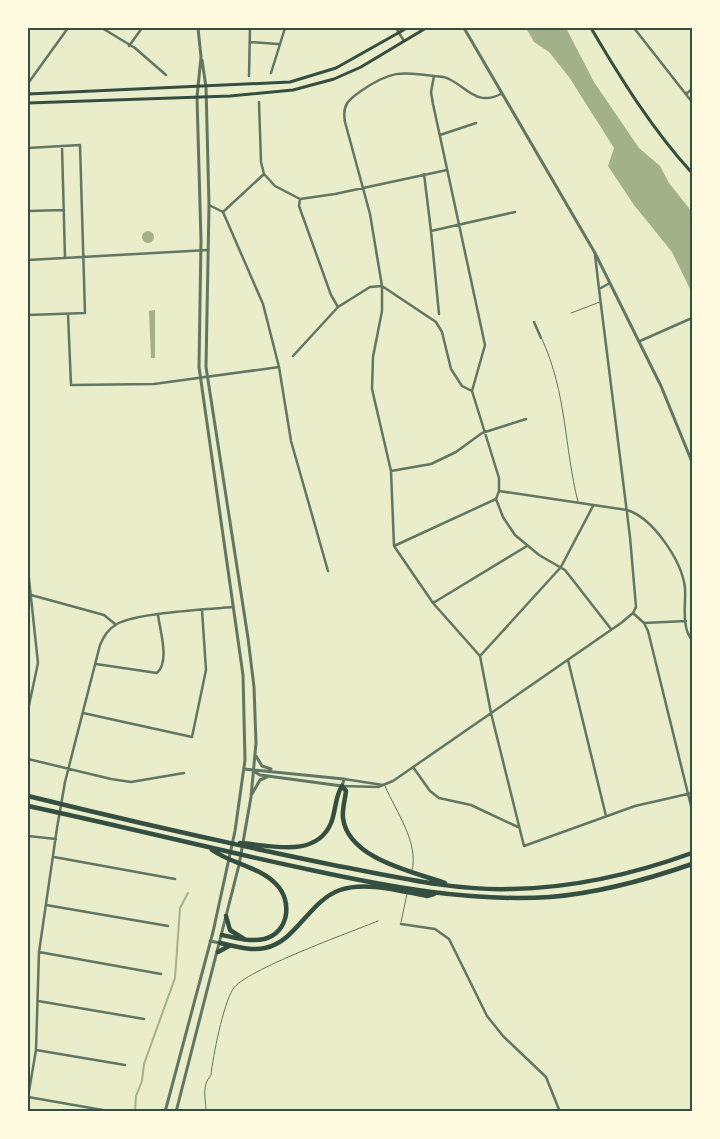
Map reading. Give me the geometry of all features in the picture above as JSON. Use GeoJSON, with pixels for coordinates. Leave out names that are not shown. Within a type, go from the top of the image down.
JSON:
{"type":"FeatureCollection","features":[{"type":"Feature","properties":{"kind":"highway"},"geometry":{"type":"LineString","coordinates":[[224,841],[290,847],[313,843],[329,828],[342,786]]}},
{"type":"Feature","properties":{"kind":"highway"},"geometry":{"type":"LineString","coordinates":[[342,786],[346,791],[343,818],[352,838],[377,858],[418,878],[458,888],[511,890],[548,888],[601,880],[692,853]]}},
{"type":"Feature","properties":{"kind":"highway"},"geometry":{"type":"LineString","coordinates":[[28,796],[224,841],[400,878],[418,878]]}},
{"type":"Feature","properties":{"kind":"highway"},"geometry":{"type":"LineString","coordinates":[[28,806],[398,889],[437,894],[506,899],[560,896],[628,884],[692,864]]}},
{"type":"Feature","properties":{"kind":"highway"},"geometry":{"type":"LineString","coordinates":[[209,848],[267,877],[277,885],[285,898],[286,918],[276,934],[264,939],[244,940],[222,935]]}},
{"type":"Feature","properties":{"kind":"highway"},"geometry":{"type":"LineString","coordinates":[[220,943],[253,949],[271,946],[286,936],[315,905],[341,890],[361,887],[398,889]]}},
{"type":"Feature","properties":{"kind":"highway"},"geometry":{"type":"LineString","coordinates":[[226,916],[230,930],[244,940]]}},
{"type":"Feature","properties":{"kind":"highway"},"geometry":{"type":"LineString","coordinates":[[218,952],[232,945]]}},
{"type":"Feature","properties":{"kind":"main road"},"geometry":{"type":"LineString","coordinates":[[28,94],[265,85],[310,78],[355,59],[407,28]]}},
{"type":"Feature","properties":{"kind":"main road"},"geometry":{"type":"LineString","coordinates":[[28,103],[206,97],[281,92],[317,84],[362,67],[426,28]]}},
{"type":"Feature","properties":{"kind":"main road"},"geometry":{"type":"LineString","coordinates":[[591,28],[628,91],[692,173]]}},
{"type":"Feature","properties":{"kind":"street"},"geometry":{"type":"LineString","coordinates":[[29,82],[68,28]]}},
{"type":"Feature","properties":{"kind":"street"},"geometry":{"type":"LineString","coordinates":[[102,28],[135,48],[166,75]]}},
{"type":"Feature","properties":{"kind":"street"},"geometry":{"type":"LineString","coordinates":[[129,46],[142,28]]}},
{"type":"Feature","properties":{"kind":"street"},"geometry":{"type":"LineString","coordinates":[[176,1112],[234,885],[251,797],[255,756],[254,686],[207,376],[208,205],[206,87],[198,28]]}},
{"type":"Feature","properties":{"kind":"street"},"geometry":{"type":"LineString","coordinates":[[249,76],[250,28]]}},
{"type":"Feature","properties":{"kind":"street"},"geometry":{"type":"LineString","coordinates":[[271,73],[278,44],[285,28]]}},
{"type":"Feature","properties":{"kind":"street"},"geometry":{"type":"LineString","coordinates":[[396,28],[404,41]]}},
{"type":"Feature","properties":{"kind":"street"},"geometry":{"type":"LineString","coordinates":[[464,28],[595,253],[640,341],[673,413],[692,462]]}},
{"type":"Feature","properties":{"kind":"street"},"geometry":{"type":"LineString","coordinates":[[634,28],[692,102]]}},
{"type":"Feature","properties":{"kind":"street"},"geometry":{"type":"LineString","coordinates":[[250,42],[278,44]]}},
{"type":"Feature","properties":{"kind":"street"},"geometry":{"type":"LineString","coordinates":[[165,1112],[213,932],[237,816],[244,769],[243,675],[200,377],[198,349],[201,251],[197,97],[201,57]]}},
{"type":"Feature","properties":{"kind":"street"},"geometry":{"type":"LineString","coordinates":[[501,94],[492,99],[480,98],[450,79],[412,72],[388,76],[346,101],[344,107],[345,122],[363,188],[382,286],[382,311],[373,357],[372,389],[392,471],[394,546],[433,603],[480,656],[491,714],[524,846],[635,806],[692,793]]}},
{"type":"Feature","properties":{"kind":"street"},"geometry":{"type":"LineString","coordinates":[[394,546],[496,498],[500,491],[499,478],[486,431],[472,391],[485,345],[430,92],[434,76]]}},
{"type":"Feature","properties":{"kind":"street"},"geometry":{"type":"LineString","coordinates":[[686,94],[692,89]]}},
{"type":"Feature","properties":{"kind":"street"},"geometry":{"type":"LineString","coordinates":[[259,102],[264,174],[275,186],[300,199],[447,170]]}},
{"type":"Feature","properties":{"kind":"street"},"geometry":{"type":"LineString","coordinates":[[440,135],[476,123]]}},
{"type":"Feature","properties":{"kind":"street"},"geometry":{"type":"LineString","coordinates":[[28,148],[80,145],[85,313],[28,315]]}},
{"type":"Feature","properties":{"kind":"street"},"geometry":{"type":"LineString","coordinates":[[62,146],[65,258]]}},
{"type":"Feature","properties":{"kind":"street"},"geometry":{"type":"LineString","coordinates":[[223,212],[264,174]]}},
{"type":"Feature","properties":{"kind":"street"},"geometry":{"type":"LineString","coordinates":[[424,174],[439,314]]}},
{"type":"Feature","properties":{"kind":"street"},"geometry":{"type":"LineString","coordinates":[[300,199],[299,206],[331,295],[338,307]]}},
{"type":"Feature","properties":{"kind":"street"},"geometry":{"type":"LineString","coordinates":[[208,205],[219,208],[223,212],[263,304],[280,367],[291,441],[328,570]]}},
{"type":"Feature","properties":{"kind":"street"},"geometry":{"type":"LineString","coordinates":[[28,211],[64,210]]}},
{"type":"Feature","properties":{"kind":"street"},"geometry":{"type":"LineString","coordinates":[[431,231],[515,212]]}},
{"type":"Feature","properties":{"kind":"street"},"geometry":{"type":"LineString","coordinates":[[28,260],[208,250]]}},
{"type":"Feature","properties":{"kind":"street"},"geometry":{"type":"LineString","coordinates":[[253,771],[260,775],[342,786],[384,786],[491,714],[633,614],[636,601],[627,510],[595,253]]}},
{"type":"Feature","properties":{"kind":"street"},"geometry":{"type":"LineString","coordinates":[[599,290],[610,283]]}},
{"type":"Feature","properties":{"kind":"street"},"geometry":{"type":"LineString","coordinates":[[293,356],[338,307],[370,287],[382,286],[436,322],[442,332],[451,369],[462,386],[472,391]]}},
{"type":"Feature","properties":{"kind":"street"},"geometry":{"type":"LineString","coordinates":[[68,314],[71,385],[154,384],[280,367]]}},
{"type":"Feature","properties":{"kind":"street"},"geometry":{"type":"LineString","coordinates":[[640,341],[692,318]]}},
{"type":"Feature","properties":{"kind":"street"},"geometry":{"type":"LineString","coordinates":[[534,322],[541,338]]}},
{"type":"Feature","properties":{"kind":"street"},"geometry":{"type":"LineString","coordinates":[[392,471],[416,468],[438,460],[486,431],[526,419]]}},
{"type":"Feature","properties":{"kind":"street"},"geometry":{"type":"LineString","coordinates":[[500,491],[627,510],[641,517],[663,541],[679,565],[685,587],[688,635],[692,640]]}},
{"type":"Feature","properties":{"kind":"street"},"geometry":{"type":"LineString","coordinates":[[496,498],[510,527],[528,545],[550,562],[562,567],[611,629]]}},
{"type":"Feature","properties":{"kind":"street"},"geometry":{"type":"LineString","coordinates":[[480,656],[562,567],[593,506]]}},
{"type":"Feature","properties":{"kind":"street"},"geometry":{"type":"LineString","coordinates":[[433,603],[528,545]]}},
{"type":"Feature","properties":{"kind":"street"},"geometry":{"type":"LineString","coordinates":[[28,570],[31,595],[30,607],[38,663],[28,710]]}},
{"type":"Feature","properties":{"kind":"street"},"geometry":{"type":"LineString","coordinates":[[31,595],[104,615],[115,624]]}},
{"type":"Feature","properties":{"kind":"street"},"geometry":{"type":"LineString","coordinates":[[114,1112],[28,1097],[29,1080],[36,1050],[39,952],[68,770],[105,634],[115,624],[158,615],[242,606]]}},
{"type":"Feature","properties":{"kind":"street"},"geometry":{"type":"LineString","coordinates":[[83,713],[192,737],[206,670],[202,610]]}},
{"type":"Feature","properties":{"kind":"street"},"geometry":{"type":"LineString","coordinates":[[633,614],[644,623],[648,631],[692,810]]}},
{"type":"Feature","properties":{"kind":"street"},"geometry":{"type":"LineString","coordinates":[[96,664],[157,673],[162,665],[163,653],[158,615]]}},
{"type":"Feature","properties":{"kind":"street"},"geometry":{"type":"LineString","coordinates":[[644,623],[686,621]]}},
{"type":"Feature","properties":{"kind":"street"},"geometry":{"type":"LineString","coordinates":[[568,660],[606,816]]}},
{"type":"Feature","properties":{"kind":"street"},"geometry":{"type":"LineString","coordinates":[[255,756],[262,766],[276,771]]}},
{"type":"Feature","properties":{"kind":"street"},"geometry":{"type":"LineString","coordinates":[[28,759],[68,770],[131,782],[184,773]]}},
{"type":"Feature","properties":{"kind":"street"},"geometry":{"type":"LineString","coordinates":[[413,767],[430,791],[439,798],[471,805],[518,827]]}},
{"type":"Feature","properties":{"kind":"street"},"geometry":{"type":"LineString","coordinates":[[244,769],[377,782],[384,786]]}},
{"type":"Feature","properties":{"kind":"street"},"geometry":{"type":"LineString","coordinates":[[251,797],[260,780],[270,776]]}},
{"type":"Feature","properties":{"kind":"street"},"geometry":{"type":"LineString","coordinates":[[342,786],[344,779]]}},
{"type":"Feature","properties":{"kind":"street"},"geometry":{"type":"LineString","coordinates":[[28,836],[56,839]]}},
{"type":"Feature","properties":{"kind":"street"},"geometry":{"type":"LineString","coordinates":[[53,857],[175,878]]}},
{"type":"Feature","properties":{"kind":"street"},"geometry":{"type":"LineString","coordinates":[[46,905],[168,926]]}},
{"type":"Feature","properties":{"kind":"street"},"geometry":{"type":"LineString","coordinates":[[401,924],[434,929],[449,939],[487,1016],[503,1036],[546,1076],[560,1112]]}},
{"type":"Feature","properties":{"kind":"street"},"geometry":{"type":"LineString","coordinates":[[213,932],[222,935]]}},
{"type":"Feature","properties":{"kind":"street"},"geometry":{"type":"LineString","coordinates":[[210,940],[220,943]]}},
{"type":"Feature","properties":{"kind":"street"},"geometry":{"type":"LineString","coordinates":[[39,952],[161,974]]}},
{"type":"Feature","properties":{"kind":"street"},"geometry":{"type":"LineString","coordinates":[[38,1001],[144,1019]]}},
{"type":"Feature","properties":{"kind":"street"},"geometry":{"type":"LineString","coordinates":[[36,1050],[125,1065]]}},
{"type":"Feature","properties":{"kind":"lane"},"geometry":{"type":"LineString","coordinates":[[571,313],[601,302]]}},
{"type":"Feature","properties":{"kind":"lane"},"geometry":{"type":"LineString","coordinates":[[541,338],[551,359],[562,400],[570,444],[570,468],[578,503]]}},
{"type":"Feature","properties":{"kind":"lane"},"geometry":{"type":"LineString","coordinates":[[384,786],[414,852],[413,867],[401,924]]}},
{"type":"Feature","properties":{"kind":"lane"},"geometry":{"type":"LineString","coordinates":[[206,1112],[204,1099],[205,1083],[211,1075],[226,1006],[232,990],[240,981],[303,951],[378,921]]}},
{"type":"Feature","properties":{"kind":"shaded area"},"geometry":{"type":"Polygon","coordinates":[[[526,28],[566,28],[594,82],[639,148],[660,166],[669,183],[692,212],[692,293],[672,252],[634,205],[608,166],[614,148],[569,77],[549,52],[534,42],[526,28]]]}},
{"type":"Feature","properties":{"kind":"shaded area"},"geometry":{"type":"Polygon","coordinates":[[[146,231],[150,231],[154,237],[150,243],[146,243],[142,239],[142,235],[146,231]]]}},
{"type":"Feature","properties":{"kind":"shaded area"},"geometry":{"type":"Polygon","coordinates":[[[155,310],[155,358],[151,358],[149,311],[155,310]]]}},
{"type":"Feature","properties":{"kind":"waterway"},"geometry":{"type":"LineString","coordinates":[[135,1112],[136,1096],[142,1081],[144,1064],[175,978],[180,908],[188,893]]}}]}
